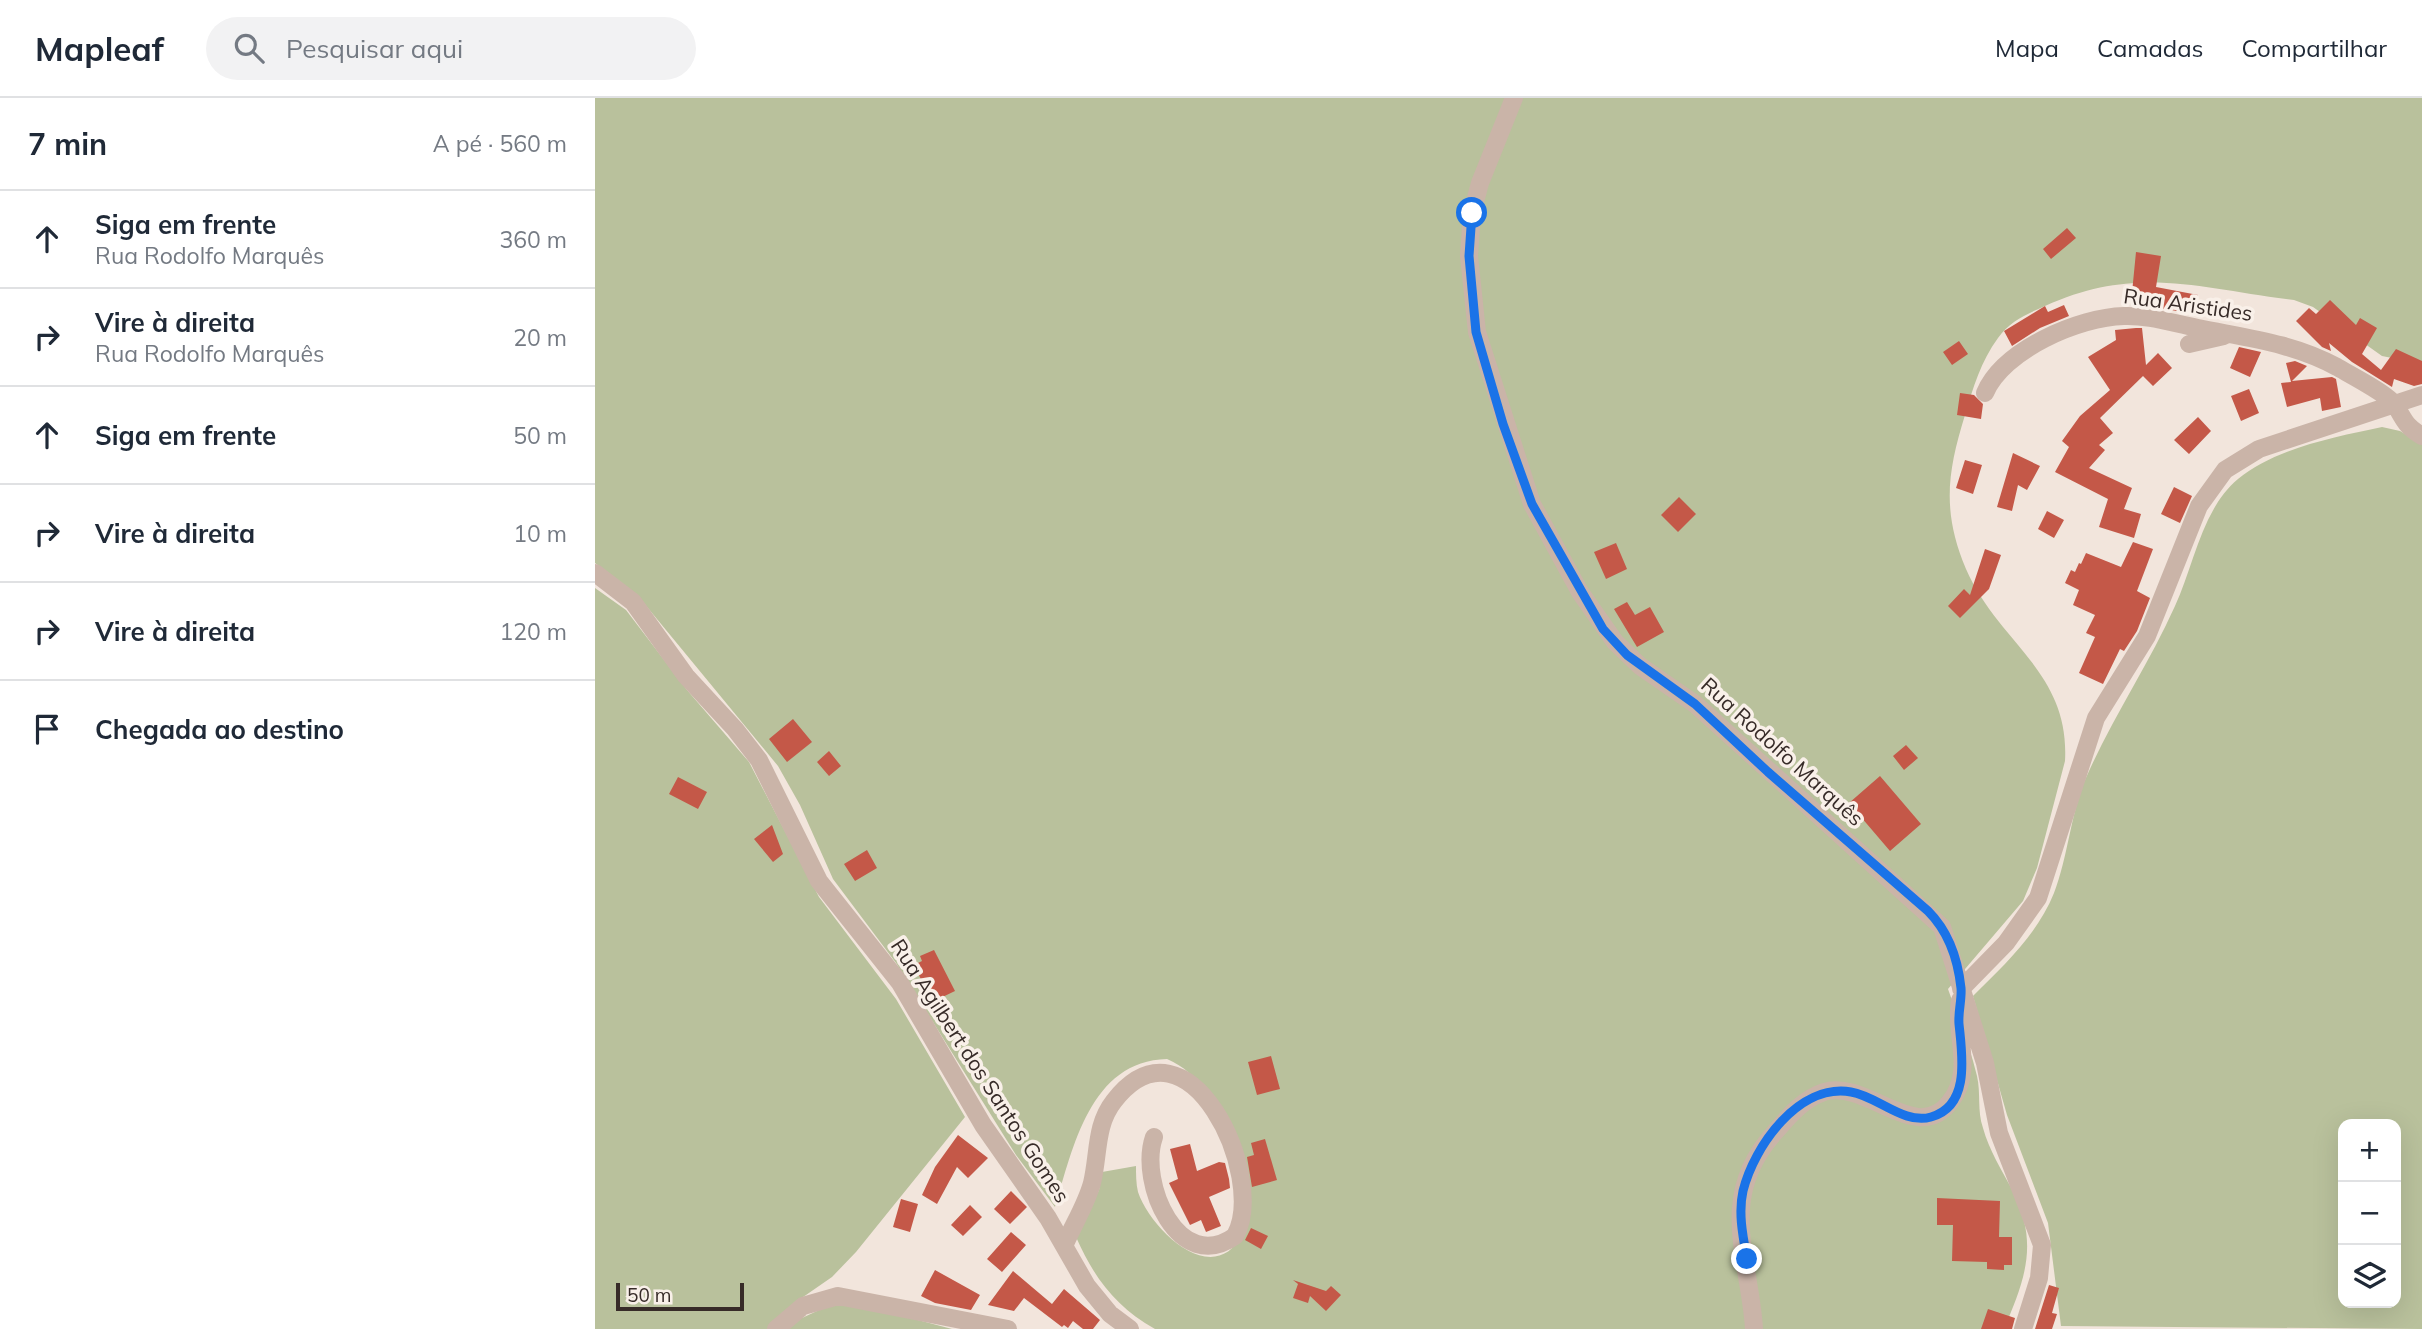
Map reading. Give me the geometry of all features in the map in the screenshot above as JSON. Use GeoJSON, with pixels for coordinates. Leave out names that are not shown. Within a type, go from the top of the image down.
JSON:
{"type":"FeatureCollection","features":[{"type":"Feature","properties":{"kind":"street","name":"Rua Rodolfo Marquês"},"geometry":{"type":"LineString","coordinates":[[1514,98],[1480,183],[1472,213],[1469,256],[1476,332],[1515,456],[1548,536],[1603,629],[1627,655],[1695,704],[1768,772],[1935,918],[1947,935],[1985,1063],[1999,1133],[2042,1245],[2039,1278],[2023,1329]]}},
{"type":"Feature","properties":{"kind":"street","name":"Rua Aristides"},"geometry":{"type":"LineString","coordinates":[[1985,393],[1995,374],[2027,348],[2097,321],[2125,316],[2280,343],[2336,366],[2394,403]]}},
{"type":"Feature","properties":{"kind":"street"},"geometry":{"type":"LineString","coordinates":[[2189,344],[2234,334]]}},
{"type":"Feature","properties":{"kind":"street"},"geometry":{"type":"LineString","coordinates":[[1753,1329],[1741,1210],[1749,1172],[1758,1154],[1793,1111],[1826,1091],[1867,1096],[1919,1118],[1939,1114],[1951,1102],[1964,1071],[1958,1010],[1961,989],[2006,943],[2038,898],[2070,789],[2096,718],[2147,636],[2199,506],[2216,479],[2235,462],[2259,449],[2422,395]]}},
{"type":"Feature","properties":{"kind":"street"},"geometry":{"type":"LineString","coordinates":[[2394,403],[2404,423],[2422,436]]}},
{"type":"Feature","properties":{"kind":"street","name":"Rua Agilbert dos Santos Gomes"},"geometry":{"type":"LineString","coordinates":[[595,573],[633,602],[686,676],[735,729],[759,760],[819,881],[900,983],[983,1125],[1099,1302],[1130,1329]]}},
{"type":"Feature","properties":{"kind":"street"},"geometry":{"type":"LineString","coordinates":[[1064,1246],[1092,1184],[1100,1131],[1108,1109],[1126,1089],[1161,1072],[1172,1073],[1196,1086],[1206,1097],[1226,1135],[1237,1171],[1243,1212],[1235,1236],[1212,1248],[1200,1246],[1176,1229],[1154,1194],[1149,1162],[1154,1137]]}},
{"type":"Feature","properties":{"kind":"street"},"geometry":{"type":"LineString","coordinates":[[776,1329],[803,1306],[838,1296],[1008,1329]]}},
{"type":"Feature","properties":{"kind":"green space"},"geometry":{"type":"Polygon","coordinates":[[[595,98],[2422,98],[2422,364],[2382,356],[2313,307],[2294,300],[2198,286],[2140,283],[2079,293],[2019,319],[2003,332],[1992,347],[1974,385],[1951,474],[1950,511],[1953,529],[1966,569],[1980,595],[2044,680],[2056,703],[2063,730],[2065,761],[2037,868],[2023,901],[1948,989],[1974,1065],[1981,1122],[1996,1160],[2013,1191],[2026,1228],[2023,1277],[2004,1329],[1155,1329],[1129,1311],[1108,1290],[1090,1266],[1076,1237],[1099,1190],[1102,1172],[1136,1166],[1138,1192],[1156,1223],[1169,1237],[1200,1256],[1216,1256],[1231,1249],[1248,1222],[1250,1207],[1244,1185],[1207,1099],[1196,1080],[1179,1065],[1167,1059],[1141,1064],[1120,1075],[1102,1091],[1078,1135],[1055,1207],[1016,1155],[896,963],[833,879],[800,805],[778,766],[638,596],[595,563],[595,98]]]}},
{"type":"Feature","properties":{"kind":"green space"},"geometry":{"type":"Polygon","coordinates":[[[2382,427],[2400,431],[2422,444],[2422,1329],[2061,1326],[2048,1223],[2007,1115],[1973,996],[2019,949],[2047,908],[2059,879],[2085,780],[2164,628],[2182,590],[2200,538],[2216,506],[2226,491],[2253,468],[2288,452],[2382,427]]]}},
{"type":"Feature","properties":{"kind":"green space"},"geometry":{"type":"Polygon","coordinates":[[[595,588],[626,610],[687,690],[749,762],[819,897],[896,999],[965,1117],[856,1252],[832,1277],[793,1304],[802,1318],[832,1304],[865,1306],[952,1329],[595,1329],[595,588]]]}},
{"type":"Feature","properties":{"kind":"building"},"geometry":{"type":"Polygon","coordinates":[[[2067,228],[2076,238],[2051,259],[2043,249],[2067,228]]]}},
{"type":"Feature","properties":{"kind":"building"},"geometry":{"type":"Polygon","coordinates":[[[2136,252],[2161,256],[2156,287],[2198,295],[2194,314],[2131,303],[2136,252]]]}},
{"type":"Feature","properties":{"kind":"building"},"geometry":{"type":"Polygon","coordinates":[[[2330,300],[2356,325],[2360,318],[2377,328],[2362,354],[2381,370],[2396,349],[2422,361],[2422,384],[2414,386],[2394,379],[2392,387],[2352,362],[2329,343],[2331,351],[2322,347],[2296,321],[2309,308],[2316,314],[2330,300]]]}},
{"type":"Feature","properties":{"kind":"building"},"geometry":{"type":"Polygon","coordinates":[[[2064,305],[2069,316],[2040,328],[2012,346],[2004,331],[2045,306],[2048,312],[2064,305]]]}},
{"type":"Feature","properties":{"kind":"building"},"geometry":{"type":"Polygon","coordinates":[[[2142,328],[2146,365],[2158,353],[2172,368],[2153,386],[2143,376],[2100,418],[2113,433],[2099,445],[2105,450],[2089,468],[2132,488],[2124,509],[2141,514],[2134,538],[2099,527],[2108,499],[2055,472],[2069,447],[2062,441],[2080,416],[2110,390],[2088,357],[2116,340],[2115,330],[2142,328]]]}},
{"type":"Feature","properties":{"kind":"building"},"geometry":{"type":"Polygon","coordinates":[[[1959,341],[1968,354],[1952,365],[1943,352],[1959,341]]]}},
{"type":"Feature","properties":{"kind":"building"},"geometry":{"type":"Polygon","coordinates":[[[2239,347],[2261,352],[2250,377],[2230,368],[2239,347]]]}},
{"type":"Feature","properties":{"kind":"building"},"geometry":{"type":"Polygon","coordinates":[[[2295,361],[2307,366],[2292,381],[2332,377],[2336,379],[2341,407],[2322,411],[2320,398],[2287,407],[2281,383],[2291,382],[2286,363],[2295,361]]]}},
{"type":"Feature","properties":{"kind":"building"},"geometry":{"type":"Polygon","coordinates":[[[2249,389],[2259,413],[2241,421],[2231,396],[2249,389]]]}},
{"type":"Feature","properties":{"kind":"building"},"geometry":{"type":"Polygon","coordinates":[[[1960,393],[1974,395],[1983,404],[1981,419],[1957,415],[1960,393]]]}},
{"type":"Feature","properties":{"kind":"building"},"geometry":{"type":"Polygon","coordinates":[[[2198,417],[2211,431],[2189,454],[2174,440],[2198,417]]]}},
{"type":"Feature","properties":{"kind":"building"},"geometry":{"type":"Polygon","coordinates":[[[2013,453],[2040,466],[2027,490],[2018,485],[2012,511],[1997,507],[2013,453]]]}},
{"type":"Feature","properties":{"kind":"building"},"geometry":{"type":"Polygon","coordinates":[[[1965,460],[1982,465],[1973,494],[1956,488],[1965,460]]]}},
{"type":"Feature","properties":{"kind":"building"},"geometry":{"type":"Polygon","coordinates":[[[2174,487],[2192,496],[2180,523],[2161,514],[2174,487]]]}},
{"type":"Feature","properties":{"kind":"building"},"geometry":{"type":"Polygon","coordinates":[[[1679,497],[1696,514],[1678,532],[1661,515],[1679,497]]]}},
{"type":"Feature","properties":{"kind":"building"},"geometry":{"type":"Polygon","coordinates":[[[2047,511],[2064,520],[2054,538],[2038,529],[2047,511]]]}},
{"type":"Feature","properties":{"kind":"building"},"geometry":{"type":"Polygon","coordinates":[[[2133,542],[2153,549],[2137,591],[2150,598],[2137,631],[2124,651],[2120,649],[2103,684],[2079,673],[2095,637],[2086,633],[2095,615],[2073,605],[2079,590],[2065,583],[2071,570],[2075,572],[2086,553],[2121,567],[2133,542]]]}},
{"type":"Feature","properties":{"kind":"building"},"geometry":{"type":"Polygon","coordinates":[[[1616,543],[1627,569],[1606,579],[1594,552],[1616,543]]]}},
{"type":"Feature","properties":{"kind":"building"},"geometry":{"type":"Polygon","coordinates":[[[1985,549],[2001,555],[1989,589],[1960,618],[1948,606],[1964,589],[1970,595],[1985,549]]]}},
{"type":"Feature","properties":{"kind":"building"},"geometry":{"type":"Polygon","coordinates":[[[1627,602],[1635,615],[1650,607],[1664,632],[1637,647],[1614,609],[1627,602]]]}},
{"type":"Feature","properties":{"kind":"building"},"geometry":{"type":"Polygon","coordinates":[[[793,719],[812,742],[787,762],[769,739],[793,719]]]}},
{"type":"Feature","properties":{"kind":"building"},"geometry":{"type":"Polygon","coordinates":[[[1906,745],[1918,758],[1904,770],[1893,756],[1906,745]]]}},
{"type":"Feature","properties":{"kind":"building"},"geometry":{"type":"Polygon","coordinates":[[[829,751],[841,766],[829,776],[817,762],[829,751]]]}},
{"type":"Feature","properties":{"kind":"building"},"geometry":{"type":"Polygon","coordinates":[[[1880,776],[1921,824],[1890,851],[1849,803],[1880,776]]]}},
{"type":"Feature","properties":{"kind":"building"},"geometry":{"type":"Polygon","coordinates":[[[678,777],[707,792],[698,809],[669,794],[678,777]]]}},
{"type":"Feature","properties":{"kind":"building"},"geometry":{"type":"Polygon","coordinates":[[[772,825],[783,854],[773,862],[754,839],[772,825]]]}},
{"type":"Feature","properties":{"kind":"building"},"geometry":{"type":"Polygon","coordinates":[[[867,850],[877,868],[855,881],[844,864],[867,850]]]}},
{"type":"Feature","properties":{"kind":"building"},"geometry":{"type":"Polygon","coordinates":[[[934,950],[955,991],[932,1002],[914,965],[922,961],[920,956],[934,950]]]}},
{"type":"Feature","properties":{"kind":"building"},"geometry":{"type":"Polygon","coordinates":[[[1271,1056],[1280,1089],[1257,1095],[1248,1062],[1271,1056]]]}},
{"type":"Feature","properties":{"kind":"building"},"geometry":{"type":"Polygon","coordinates":[[[958,1135],[988,1158],[968,1178],[957,1167],[937,1204],[922,1195],[935,1167],[958,1135]]]}},
{"type":"Feature","properties":{"kind":"building"},"geometry":{"type":"Polygon","coordinates":[[[1265,1139],[1277,1180],[1252,1187],[1247,1157],[1254,1155],[1251,1143],[1265,1139]]]}},
{"type":"Feature","properties":{"kind":"building"},"geometry":{"type":"Polygon","coordinates":[[[1190,1144],[1197,1171],[1219,1162],[1225,1163],[1229,1179],[1230,1188],[1209,1197],[1221,1226],[1206,1232],[1201,1220],[1190,1225],[1169,1183],[1178,1179],[1170,1149],[1190,1144]]]}},
{"type":"Feature","properties":{"kind":"building"},"geometry":{"type":"Polygon","coordinates":[[[1011,1191],[1027,1207],[1010,1224],[994,1209],[1011,1191]]]}},
{"type":"Feature","properties":{"kind":"building"},"geometry":{"type":"Polygon","coordinates":[[[1937,1198],[2000,1201],[1999,1237],[2012,1237],[2012,1265],[2004,1265],[2004,1270],[1987,1269],[1987,1262],[1952,1261],[1953,1225],[1937,1225],[1937,1198]]]}},
{"type":"Feature","properties":{"kind":"building"},"geometry":{"type":"Polygon","coordinates":[[[901,1199],[918,1204],[910,1232],[893,1227],[901,1199]]]}},
{"type":"Feature","properties":{"kind":"building"},"geometry":{"type":"Polygon","coordinates":[[[970,1205],[982,1217],[963,1236],[951,1225],[970,1205]]]}},
{"type":"Feature","properties":{"kind":"building"},"geometry":{"type":"Polygon","coordinates":[[[1251,1228],[1268,1236],[1261,1249],[1245,1240],[1251,1228]]]}},
{"type":"Feature","properties":{"kind":"building"},"geometry":{"type":"Polygon","coordinates":[[[1011,1232],[1026,1245],[1002,1272],[987,1259],[1011,1232]]]}},
{"type":"Feature","properties":{"kind":"building"},"geometry":{"type":"Polygon","coordinates":[[[935,1270],[980,1295],[971,1310],[935,1303],[921,1296],[935,1270]]]}},
{"type":"Feature","properties":{"kind":"building"},"geometry":{"type":"Polygon","coordinates":[[[1013,1271],[1052,1304],[1064,1289],[1100,1320],[1093,1329],[1083,1329],[1073,1321],[1068,1328],[1064,1325],[1062,1327],[1024,1298],[1014,1311],[988,1305],[1013,1271]]]}},
{"type":"Feature","properties":{"kind":"building"},"geometry":{"type":"Polygon","coordinates":[[[1293,1280],[1326,1291],[1331,1286],[1341,1295],[1326,1311],[1310,1296],[1308,1303],[1293,1298],[1298,1284],[1293,1280]]]}},
{"type":"Feature","properties":{"kind":"building"},"geometry":{"type":"Polygon","coordinates":[[[2049,1285],[2059,1288],[2052,1313],[2057,1314],[2052,1329],[2035,1329],[2049,1285]]]}},
{"type":"Feature","properties":{"kind":"building"},"geometry":{"type":"Polygon","coordinates":[[[1988,1309],[2015,1318],[2012,1329],[1981,1329],[1988,1309]]]}},
{"type":"Feature","properties":{"kind":"route"},"geometry":{"type":"LineString","coordinates":[[1472,213],[1469,256],[1476,332],[1503,424],[1532,504],[1603,629],[1627,655],[1695,704],[1768,772],[1928,911],[1942,927],[1950,945],[1961,989],[1958,1010],[1964,1071],[1951,1102],[1939,1114],[1930,1118],[1905,1115],[1853,1092],[1826,1091],[1804,1102],[1772,1135],[1749,1172],[1741,1210],[1747,1259]]}}]}
